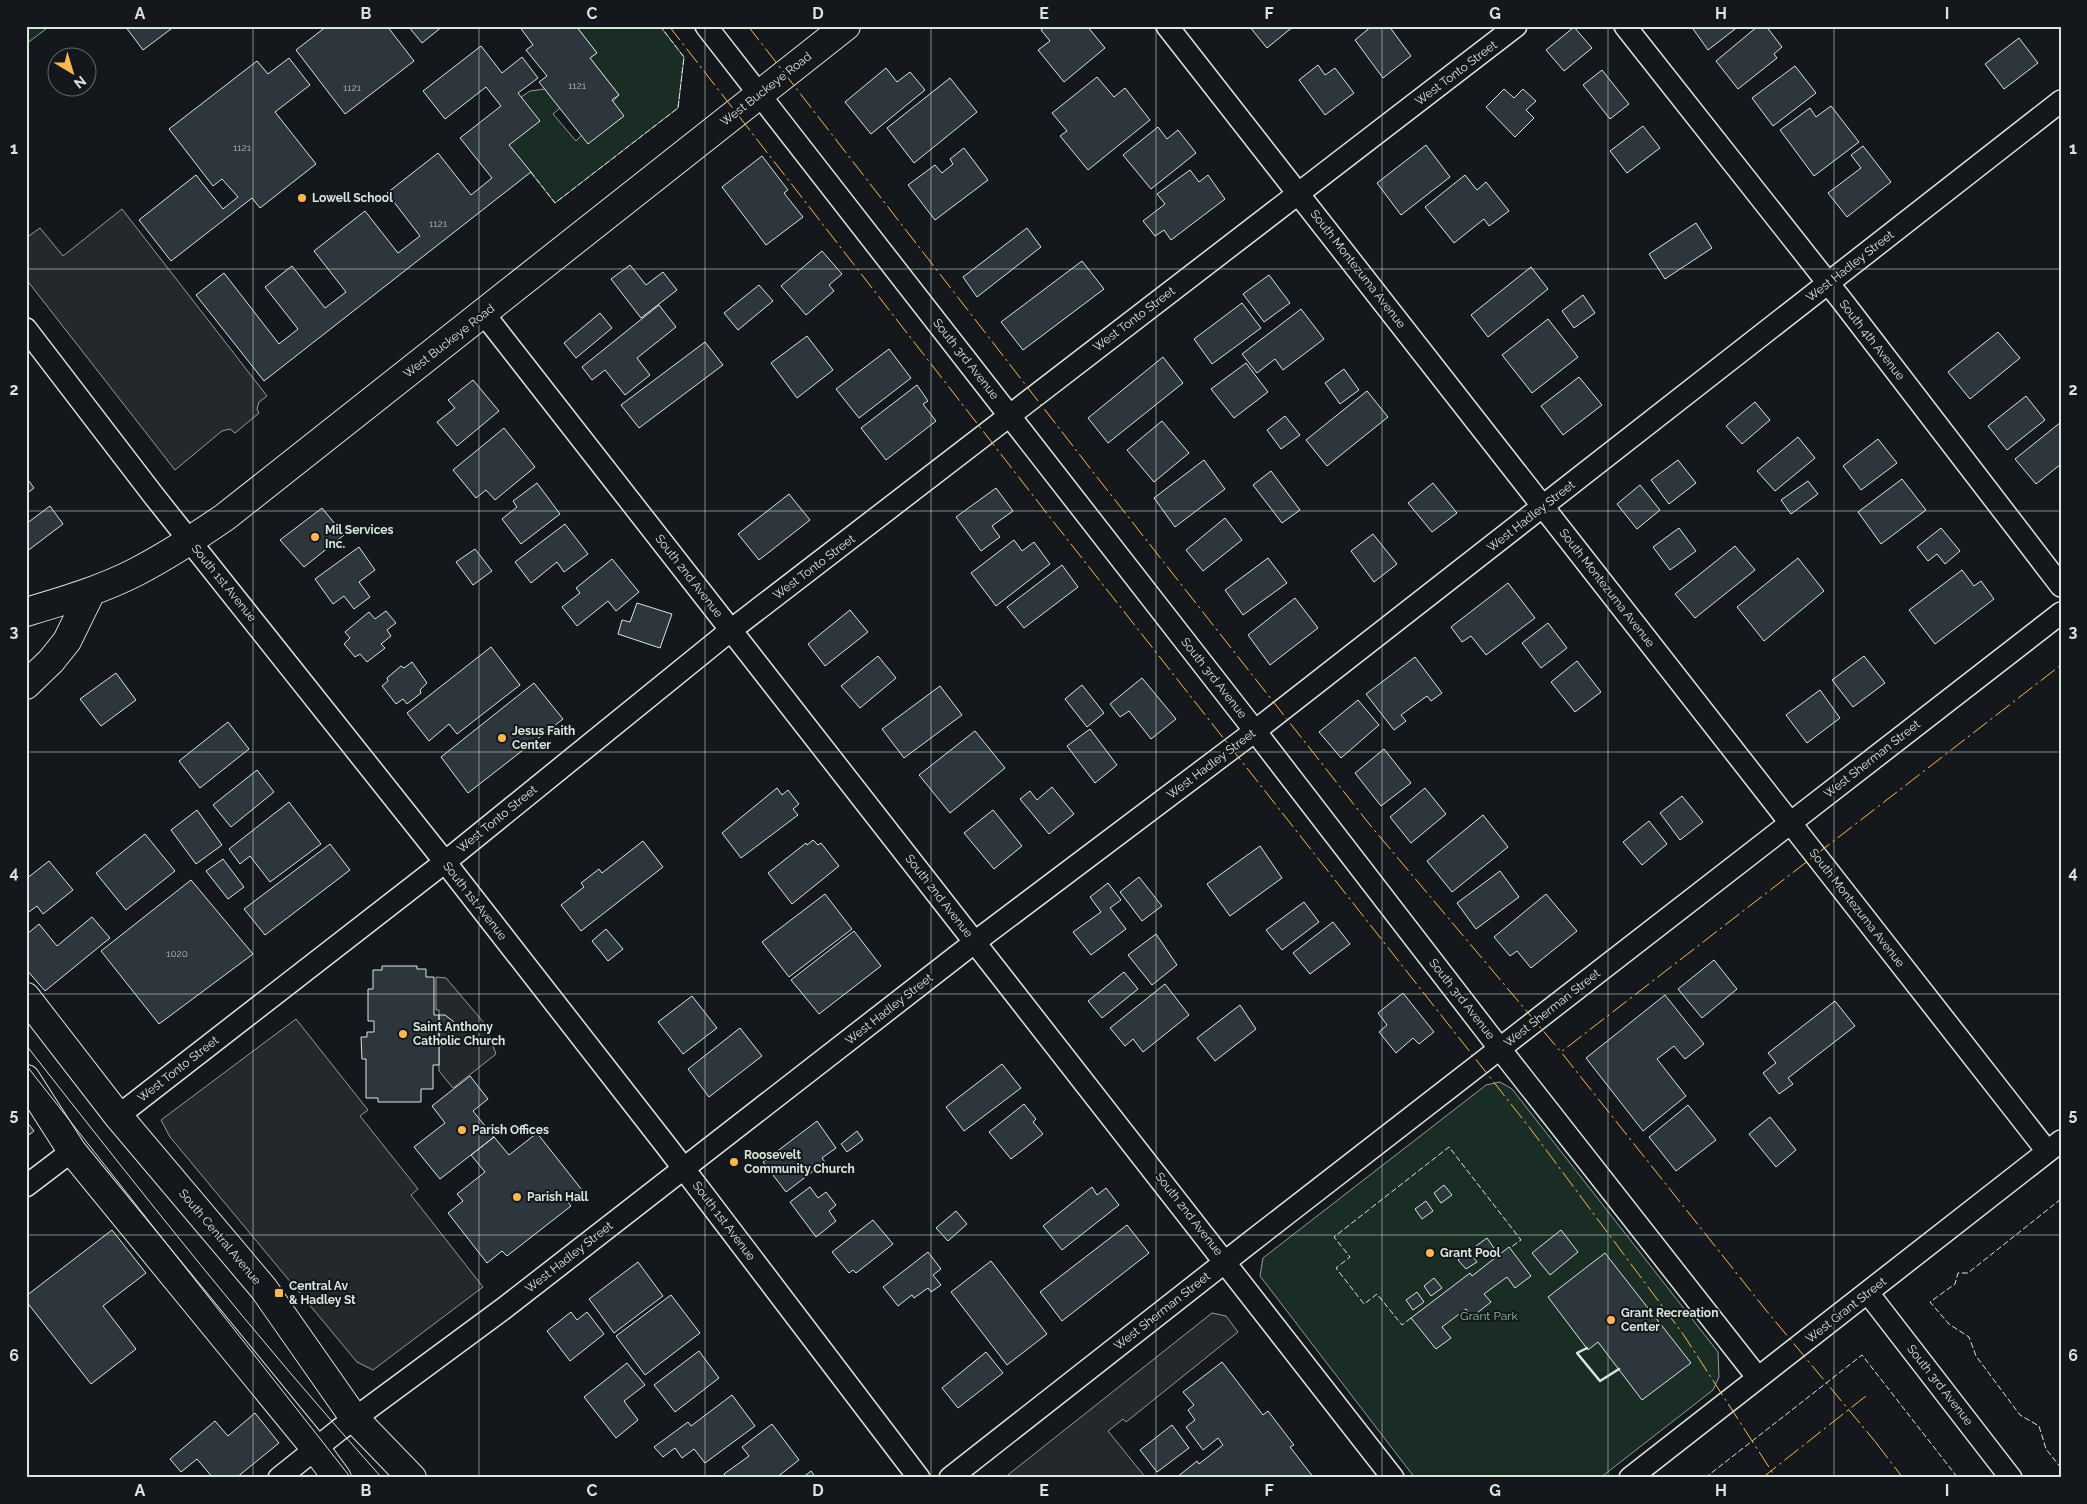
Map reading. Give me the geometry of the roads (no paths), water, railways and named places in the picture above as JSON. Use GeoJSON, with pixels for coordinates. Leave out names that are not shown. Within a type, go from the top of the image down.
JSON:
{"type":"FeatureCollection","features":[{"type":"Feature","properties":{"kind":"main road","name":"West Buckeye Road"},"geometry":{"type":"LineString","coordinates":[[26,612],[91,592],[135,573],[190,541],[225,517],[846,26]]}},
{"type":"Feature","properties":{"kind":"main road"},"geometry":{"type":"LineString","coordinates":[[26,685],[51,661],[67,641],[91,592]]}},
{"type":"Feature","properties":{"kind":"main road","name":"South Central Avenue"},"geometry":{"type":"LineString","coordinates":[[26,997],[118,1116],[264,1290],[355,1418],[412,1478]]}},
{"type":"Feature","properties":{"kind":"main road"},"geometry":{"type":"LineString","coordinates":[[26,1079],[72,1151],[315,1448],[337,1478]]}},
{"type":"Feature","properties":{"kind":"main road"},"geometry":{"type":"LineString","coordinates":[[315,1448],[333,1456],[354,1478]]}},
{"type":"Feature","properties":{"kind":"street","name":"South 3rd Avenue"},"geometry":{"type":"LineString","coordinates":[[706,26],[1010,415],[1500,1049],[1758,1378]]}},
{"type":"Feature","properties":{"kind":"street","name":"South Montezuma Avenue"},"geometry":{"type":"LineString","coordinates":[[1167,26],[1790,822],[2054,1146]]}},
{"type":"Feature","properties":{"kind":"street","name":"West Tonto Street"},"geometry":{"type":"LineString","coordinates":[[118,1116],[445,862],[731,630],[1516,26]]}},
{"type":"Feature","properties":{"kind":"street","name":"South 4th Avenue"},"geometry":{"type":"LineString","coordinates":[[1625,26],[1828,283],[2061,586]]}},
{"type":"Feature","properties":{"kind":"street","name":"West Hadley Street"},"geometry":{"type":"LineString","coordinates":[[279,1478],[315,1448],[503,1309],[975,942],[1255,731],[2061,101]]}},
{"type":"Feature","properties":{"kind":"street","name":"South 2nd Avenue"},"geometry":{"type":"LineString","coordinates":[[484,314],[1226,1261],[1393,1478]]}},
{"type":"Feature","properties":{"kind":"street","name":"South 1st Avenue"},"geometry":{"type":"LineString","coordinates":[[26,328],[190,541],[445,862],[684,1168],[919,1478]]}},
{"type":"Feature","properties":{"kind":"street","name":"West Sherman Street"},"geometry":{"type":"LineString","coordinates":[[950,1478],[1226,1261],[2061,613]]}},
{"type":"Feature","properties":{"kind":"street","name":"West Grant Street"},"geometry":{"type":"LineString","coordinates":[[1630,1478],[2054,1146]]}},
{"type":"Feature","properties":{"kind":"street"},"geometry":{"type":"LineString","coordinates":[[26,1186],[72,1151]]}},
{"type":"Feature","properties":{"kind":"street","name":"South 3rd Avenue"},"geometry":{"type":"LineString","coordinates":[[1868,1293],[2011,1478]]}},
{"type":"Feature","properties":{"kind":"tram line"},"geometry":{"type":"LineString","coordinates":[[26,1045],[245,1319],[382,1478]]}},
{"type":"Feature","properties":{"kind":"tram line"},"geometry":{"type":"LineString","coordinates":[[26,1065],[351,1478]]}},
{"type":"Feature","properties":{"kind":"place","name":"Lowell School"},"geometry":{"type":"Point","coordinates":[302,198]}},
{"type":"Feature","properties":{"kind":"place","name":"Mil Services Inc."},"geometry":{"type":"Point","coordinates":[315,537]}},
{"type":"Feature","properties":{"kind":"place","name":"Jesus Faith Center"},"geometry":{"type":"Point","coordinates":[502,738]}},
{"type":"Feature","properties":{"kind":"place","name":"Saint Anthony Catholic Church"},"geometry":{"type":"Point","coordinates":[403,1034]}},
{"type":"Feature","properties":{"kind":"place","name":"Parish Offices"},"geometry":{"type":"Point","coordinates":[462,1130]}},
{"type":"Feature","properties":{"kind":"place","name":"Roosevelt Community Church"},"geometry":{"type":"Point","coordinates":[734,1162]}},
{"type":"Feature","properties":{"kind":"place","name":"Parish Hall"},"geometry":{"type":"Point","coordinates":[517,1197]}},
{"type":"Feature","properties":{"kind":"place","name":"Grant Pool"},"geometry":{"type":"Point","coordinates":[1430,1253]}},
{"type":"Feature","properties":{"kind":"place","name":"Central Av & Hadley St"},"geometry":{"type":"Point","coordinates":[279,1293]}},
{"type":"Feature","properties":{"kind":"place","name":"Grant Recreation Center"},"geometry":{"type":"Point","coordinates":[1611,1320]}},
{"type":"Feature","properties":{"kind":"park label","name":"Grant Park"},"geometry":{"type":"Point","coordinates":[1489,1316]}}]}
